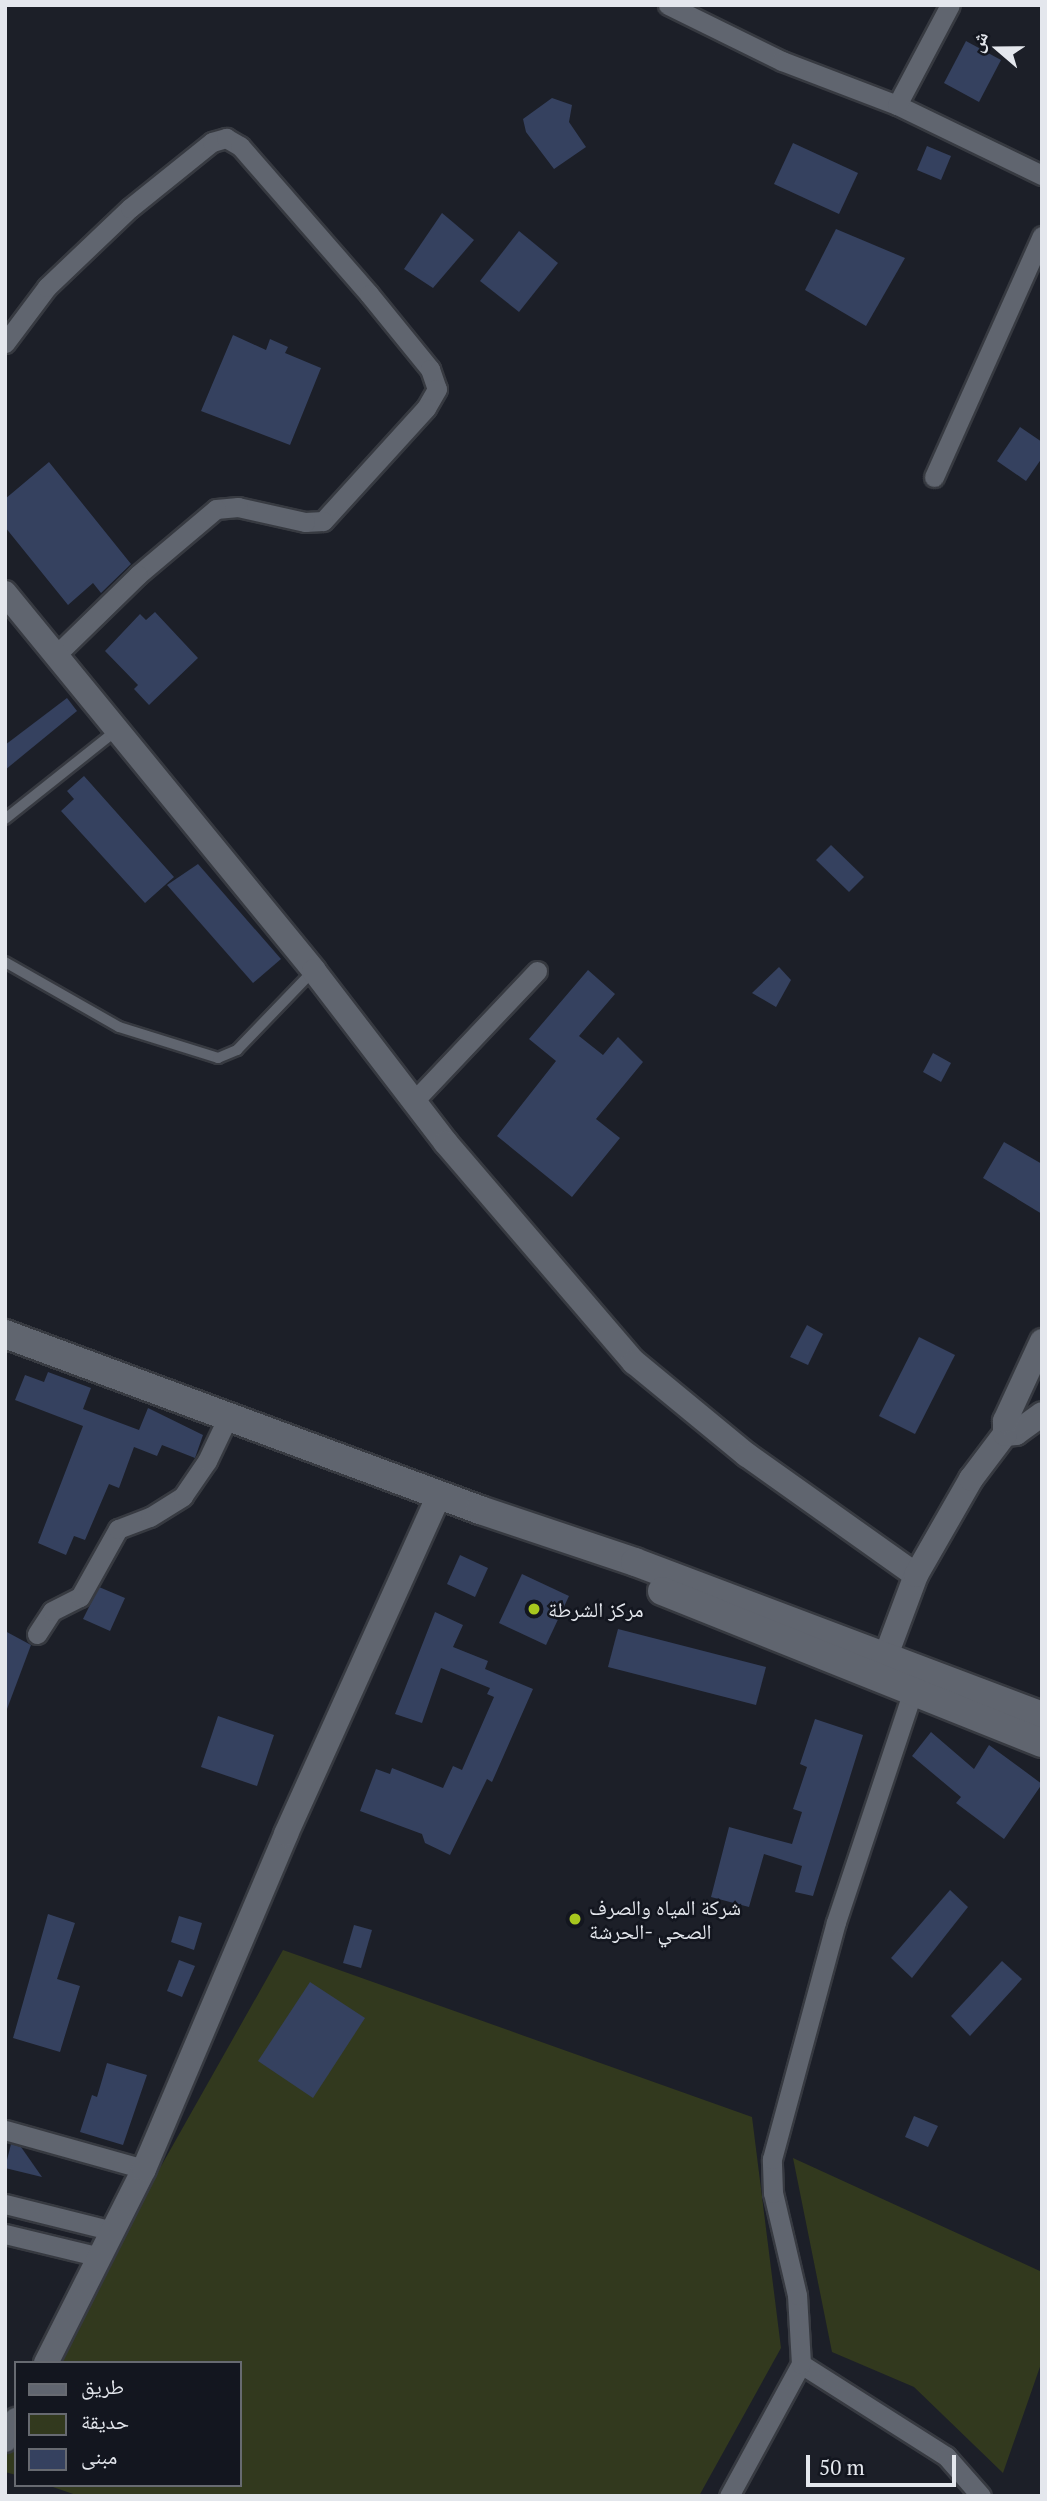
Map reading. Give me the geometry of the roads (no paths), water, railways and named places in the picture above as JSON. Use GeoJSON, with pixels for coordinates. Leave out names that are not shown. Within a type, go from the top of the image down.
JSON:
{"type":"FeatureCollection","features":[{"type":"Feature","properties":{"kind":"main road"},"geometry":{"type":"LineString","coordinates":[[5,1334],[480,1510],[635,1562],[881,1668],[1042,1716]]}},
{"type":"Feature","properties":{"kind":"main road"},"geometry":{"type":"LineString","coordinates":[[881,1668],[912,1693],[1042,1743]]}},
{"type":"Feature","properties":{"kind":"street"},"geometry":{"type":"LineString","coordinates":[[668,5],[782,61],[897,105],[1042,175]]}},
{"type":"Feature","properties":{"kind":"street"},"geometry":{"type":"LineString","coordinates":[[897,105],[950,5]]}},
{"type":"Feature","properties":{"kind":"street"},"geometry":{"type":"LineString","coordinates":[[5,343],[47,287],[130,208],[212,142],[226,138],[240,146],[369,293],[430,369],[437,389],[426,408],[323,521],[305,522],[238,507],[216,509],[138,575],[55,656]]}},
{"type":"Feature","properties":{"kind":"street"},"geometry":{"type":"LineString","coordinates":[[934,477],[1042,236]]}},
{"type":"Feature","properties":{"kind":"street"},"geometry":{"type":"LineString","coordinates":[[5,593],[314,971],[414,1101],[634,1362],[747,1455],[916,1575]]}},
{"type":"Feature","properties":{"kind":"street"},"geometry":{"type":"LineString","coordinates":[[414,1101],[537,971]]}},
{"type":"Feature","properties":{"kind":"street"},"geometry":{"type":"LineString","coordinates":[[881,1668],[916,1575],[971,1479],[1005,1434],[1006,1421],[1042,1341]]}},
{"type":"Feature","properties":{"kind":"street"},"geometry":{"type":"LineString","coordinates":[[1005,1434],[1016,1433],[1042,1414]]}},
{"type":"Feature","properties":{"kind":"street"},"geometry":{"type":"LineString","coordinates":[[37,1634],[52,1611],[80,1597],[118,1529],[150,1517],[183,1496],[207,1461],[228,1416]]}},
{"type":"Feature","properties":{"kind":"street"},"geometry":{"type":"LineString","coordinates":[[47,2361],[144,2169],[286,1834],[439,1494]]}},
{"type":"Feature","properties":{"kind":"street"},"geometry":{"type":"LineString","coordinates":[[729,2496],[801,2364],[797,2295],[774,2193],[772,2160],[836,1922],[912,1693]]}},
{"type":"Feature","properties":{"kind":"street"},"geometry":{"type":"LineString","coordinates":[[5,2130],[144,2169]]}},
{"type":"Feature","properties":{"kind":"street"},"geometry":{"type":"LineString","coordinates":[[5,2204],[113,2231]]}},
{"type":"Feature","properties":{"kind":"street"},"geometry":{"type":"LineString","coordinates":[[5,2234],[100,2257]]}},
{"type":"Feature","properties":{"kind":"street"},"geometry":{"type":"LineString","coordinates":[[801,2364],[934,2447],[968,2477],[981,2496]]}},
{"type":"Feature","properties":{"kind":"street"},"geometry":{"type":"LineString","coordinates":[[5,2440],[14,2424]]}},
{"type":"Feature","properties":{"kind":"lane"},"geometry":{"type":"LineString","coordinates":[[5,819],[117,730]]}},
{"type":"Feature","properties":{"kind":"lane"},"geometry":{"type":"LineString","coordinates":[[5,962],[119,1027],[218,1058],[237,1050],[314,971]]}},
{"type":"Feature","properties":{"kind":"place","name":"مركز الشرطة"},"geometry":{"type":"Point","coordinates":[534,1609]}},
{"type":"Feature","properties":{"kind":"place","name":"شركة المياه والصرف الصحي -الحرشة"},"geometry":{"type":"Point","coordinates":[575,1919]}}]}
